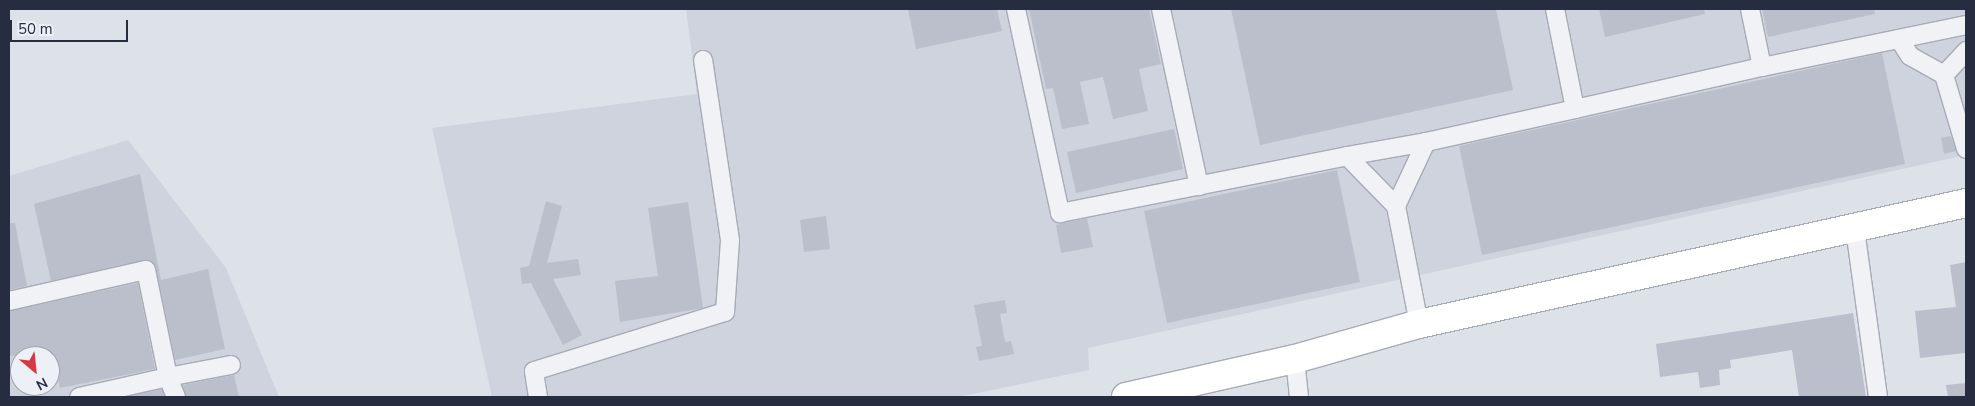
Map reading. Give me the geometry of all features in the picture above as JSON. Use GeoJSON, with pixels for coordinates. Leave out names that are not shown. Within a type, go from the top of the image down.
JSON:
{"type":"FeatureCollection","features":[{"type":"Feature","properties":{"kind":"highway"},"geometry":{"type":"LineString","coordinates":[[1126,397],[1295,359],[1419,324],[1966,203]]}},
{"type":"Feature","properties":{"kind":"street"},"geometry":{"type":"LineString","coordinates":[[1016,9],[1060,213],[1426,142],[1762,67],[1966,24]]}},
{"type":"Feature","properties":{"kind":"street"},"geometry":{"type":"LineString","coordinates":[[1161,9],[1199,186]]}},
{"type":"Feature","properties":{"kind":"street"},"geometry":{"type":"LineString","coordinates":[[1555,9],[1575,109]]}},
{"type":"Feature","properties":{"kind":"street"},"geometry":{"type":"LineString","coordinates":[[1750,9],[1762,67]]}},
{"type":"Feature","properties":{"kind":"street"},"geometry":{"type":"LineString","coordinates":[[1899,38],[1910,56],[1944,75],[1966,149]]}},
{"type":"Feature","properties":{"kind":"street"},"geometry":{"type":"LineString","coordinates":[[1944,75],[1966,51]]}},
{"type":"Feature","properties":{"kind":"street"},"geometry":{"type":"LineString","coordinates":[[538,397],[534,370],[725,312],[730,240],[703,60]]}},
{"type":"Feature","properties":{"kind":"street"},"geometry":{"type":"LineString","coordinates":[[1396,206],[1426,142]]}},
{"type":"Feature","properties":{"kind":"street"},"geometry":{"type":"LineString","coordinates":[[1347,156],[1396,206],[1419,324]]}},
{"type":"Feature","properties":{"kind":"street"},"geometry":{"type":"LineString","coordinates":[[1855,229],[1878,397]]}},
{"type":"Feature","properties":{"kind":"street"},"geometry":{"type":"LineString","coordinates":[[9,301],[146,270],[168,377],[176,397]]}},
{"type":"Feature","properties":{"kind":"street"},"geometry":{"type":"LineString","coordinates":[[1295,359],[1300,397]]}},
{"type":"Feature","properties":{"kind":"street"},"geometry":{"type":"LineString","coordinates":[[80,397],[231,365]]}},
{"type":"Feature","properties":{"kind":"shaded area"},"geometry":{"type":"Polygon","coordinates":[[[686,9],[1966,9],[1966,155],[1088,348],[1089,370],[958,397],[492,397],[432,128],[697,94],[686,9]]]}},
{"type":"Feature","properties":{"kind":"shaded area"},"geometry":{"type":"Polygon","coordinates":[[[128,140],[226,268],[279,397],[9,397],[9,176],[128,140]]]}},
{"type":"Feature","properties":{"kind":"building"},"geometry":{"type":"Polygon","coordinates":[[[908,9],[997,9],[1002,31],[916,49],[908,9]]]}},
{"type":"Feature","properties":{"kind":"building"},"geometry":{"type":"Polygon","coordinates":[[[1029,9],[1149,9],[1161,64],[1139,69],[1148,111],[1113,119],[1103,77],[1080,82],[1089,124],[1062,129],[1053,88],[1046,89],[1029,9]]]}},
{"type":"Feature","properties":{"kind":"building"},"geometry":{"type":"Polygon","coordinates":[[[1231,9],[1496,9],[1513,90],[1260,145],[1231,9]]]}},
{"type":"Feature","properties":{"kind":"building"},"geometry":{"type":"Polygon","coordinates":[[[1599,9],[1704,9],[1705,14],[1605,37],[1599,9]]]}},
{"type":"Feature","properties":{"kind":"building"},"geometry":{"type":"Polygon","coordinates":[[[1762,9],[1874,9],[1875,14],[1768,37],[1762,9]]]}},
{"type":"Feature","properties":{"kind":"building"},"geometry":{"type":"Polygon","coordinates":[[[1882,53],[1905,164],[1482,255],[1459,146],[1882,53]]]}},
{"type":"Feature","properties":{"kind":"building"},"geometry":{"type":"Polygon","coordinates":[[[1174,129],[1183,169],[1076,193],[1067,152],[1174,129]]]}},
{"type":"Feature","properties":{"kind":"building"},"geometry":{"type":"Polygon","coordinates":[[[1951,136],[1956,151],[1944,154],[1941,138],[1951,136]]]}},
{"type":"Feature","properties":{"kind":"building"},"geometry":{"type":"Polygon","coordinates":[[[1337,170],[1360,282],[1167,323],[1144,211],[1337,170]]]}},
{"type":"Feature","properties":{"kind":"building"},"geometry":{"type":"Polygon","coordinates":[[[140,174],[161,280],[208,269],[225,349],[175,360],[156,268],[150,260],[51,281],[34,204],[140,174]]]}},
{"type":"Feature","properties":{"kind":"building"},"geometry":{"type":"Polygon","coordinates":[[[546,201],[562,206],[547,263],[578,259],[581,275],[553,279],[582,335],[563,345],[531,283],[522,284],[520,268],[529,266],[546,201]]]}},
{"type":"Feature","properties":{"kind":"building"},"geometry":{"type":"Polygon","coordinates":[[[688,202],[703,308],[620,322],[615,281],[658,276],[648,208],[688,202]]]}},
{"type":"Feature","properties":{"kind":"building"},"geometry":{"type":"Polygon","coordinates":[[[826,216],[830,249],[804,252],[800,220],[826,216]]]}},
{"type":"Feature","properties":{"kind":"building"},"geometry":{"type":"Polygon","coordinates":[[[1087,218],[1093,247],[1061,253],[1056,225],[1087,218]]]}},
{"type":"Feature","properties":{"kind":"building"},"geometry":{"type":"Polygon","coordinates":[[[9,223],[15,223],[27,286],[9,290],[9,223]]]}},
{"type":"Feature","properties":{"kind":"building"},"geometry":{"type":"Polygon","coordinates":[[[1966,262],[1965,353],[1920,358],[1915,311],[1956,307],[1950,265],[1966,262]]]}},
{"type":"Feature","properties":{"kind":"building"},"geometry":{"type":"Polygon","coordinates":[[[138,283],[155,369],[60,388],[60,346],[10,346],[9,356],[9,311],[138,283]]]}},
{"type":"Feature","properties":{"kind":"building"},"geometry":{"type":"Polygon","coordinates":[[[1005,300],[1007,313],[1000,314],[1005,342],[1011,341],[1014,354],[979,361],[976,347],[982,346],[974,305],[1005,300]]]}},
{"type":"Feature","properties":{"kind":"building"},"geometry":{"type":"Polygon","coordinates":[[[1853,313],[1866,397],[1799,397],[1792,350],[1730,360],[1731,368],[1719,370],[1720,385],[1700,388],[1698,372],[1660,377],[1656,344],[1853,313]]]}},
{"type":"Feature","properties":{"kind":"building"},"geometry":{"type":"Polygon","coordinates":[[[234,375],[239,397],[186,397],[183,385],[234,375]]]}},
{"type":"Feature","properties":{"kind":"building"},"geometry":{"type":"Polygon","coordinates":[[[1966,383],[1966,397],[1948,397],[1946,385],[1966,383]]]}},
{"type":"Feature","properties":{"kind":"building"},"geometry":{"type":"Polygon","coordinates":[[[162,389],[165,397],[126,397],[162,389]]]}}]}
